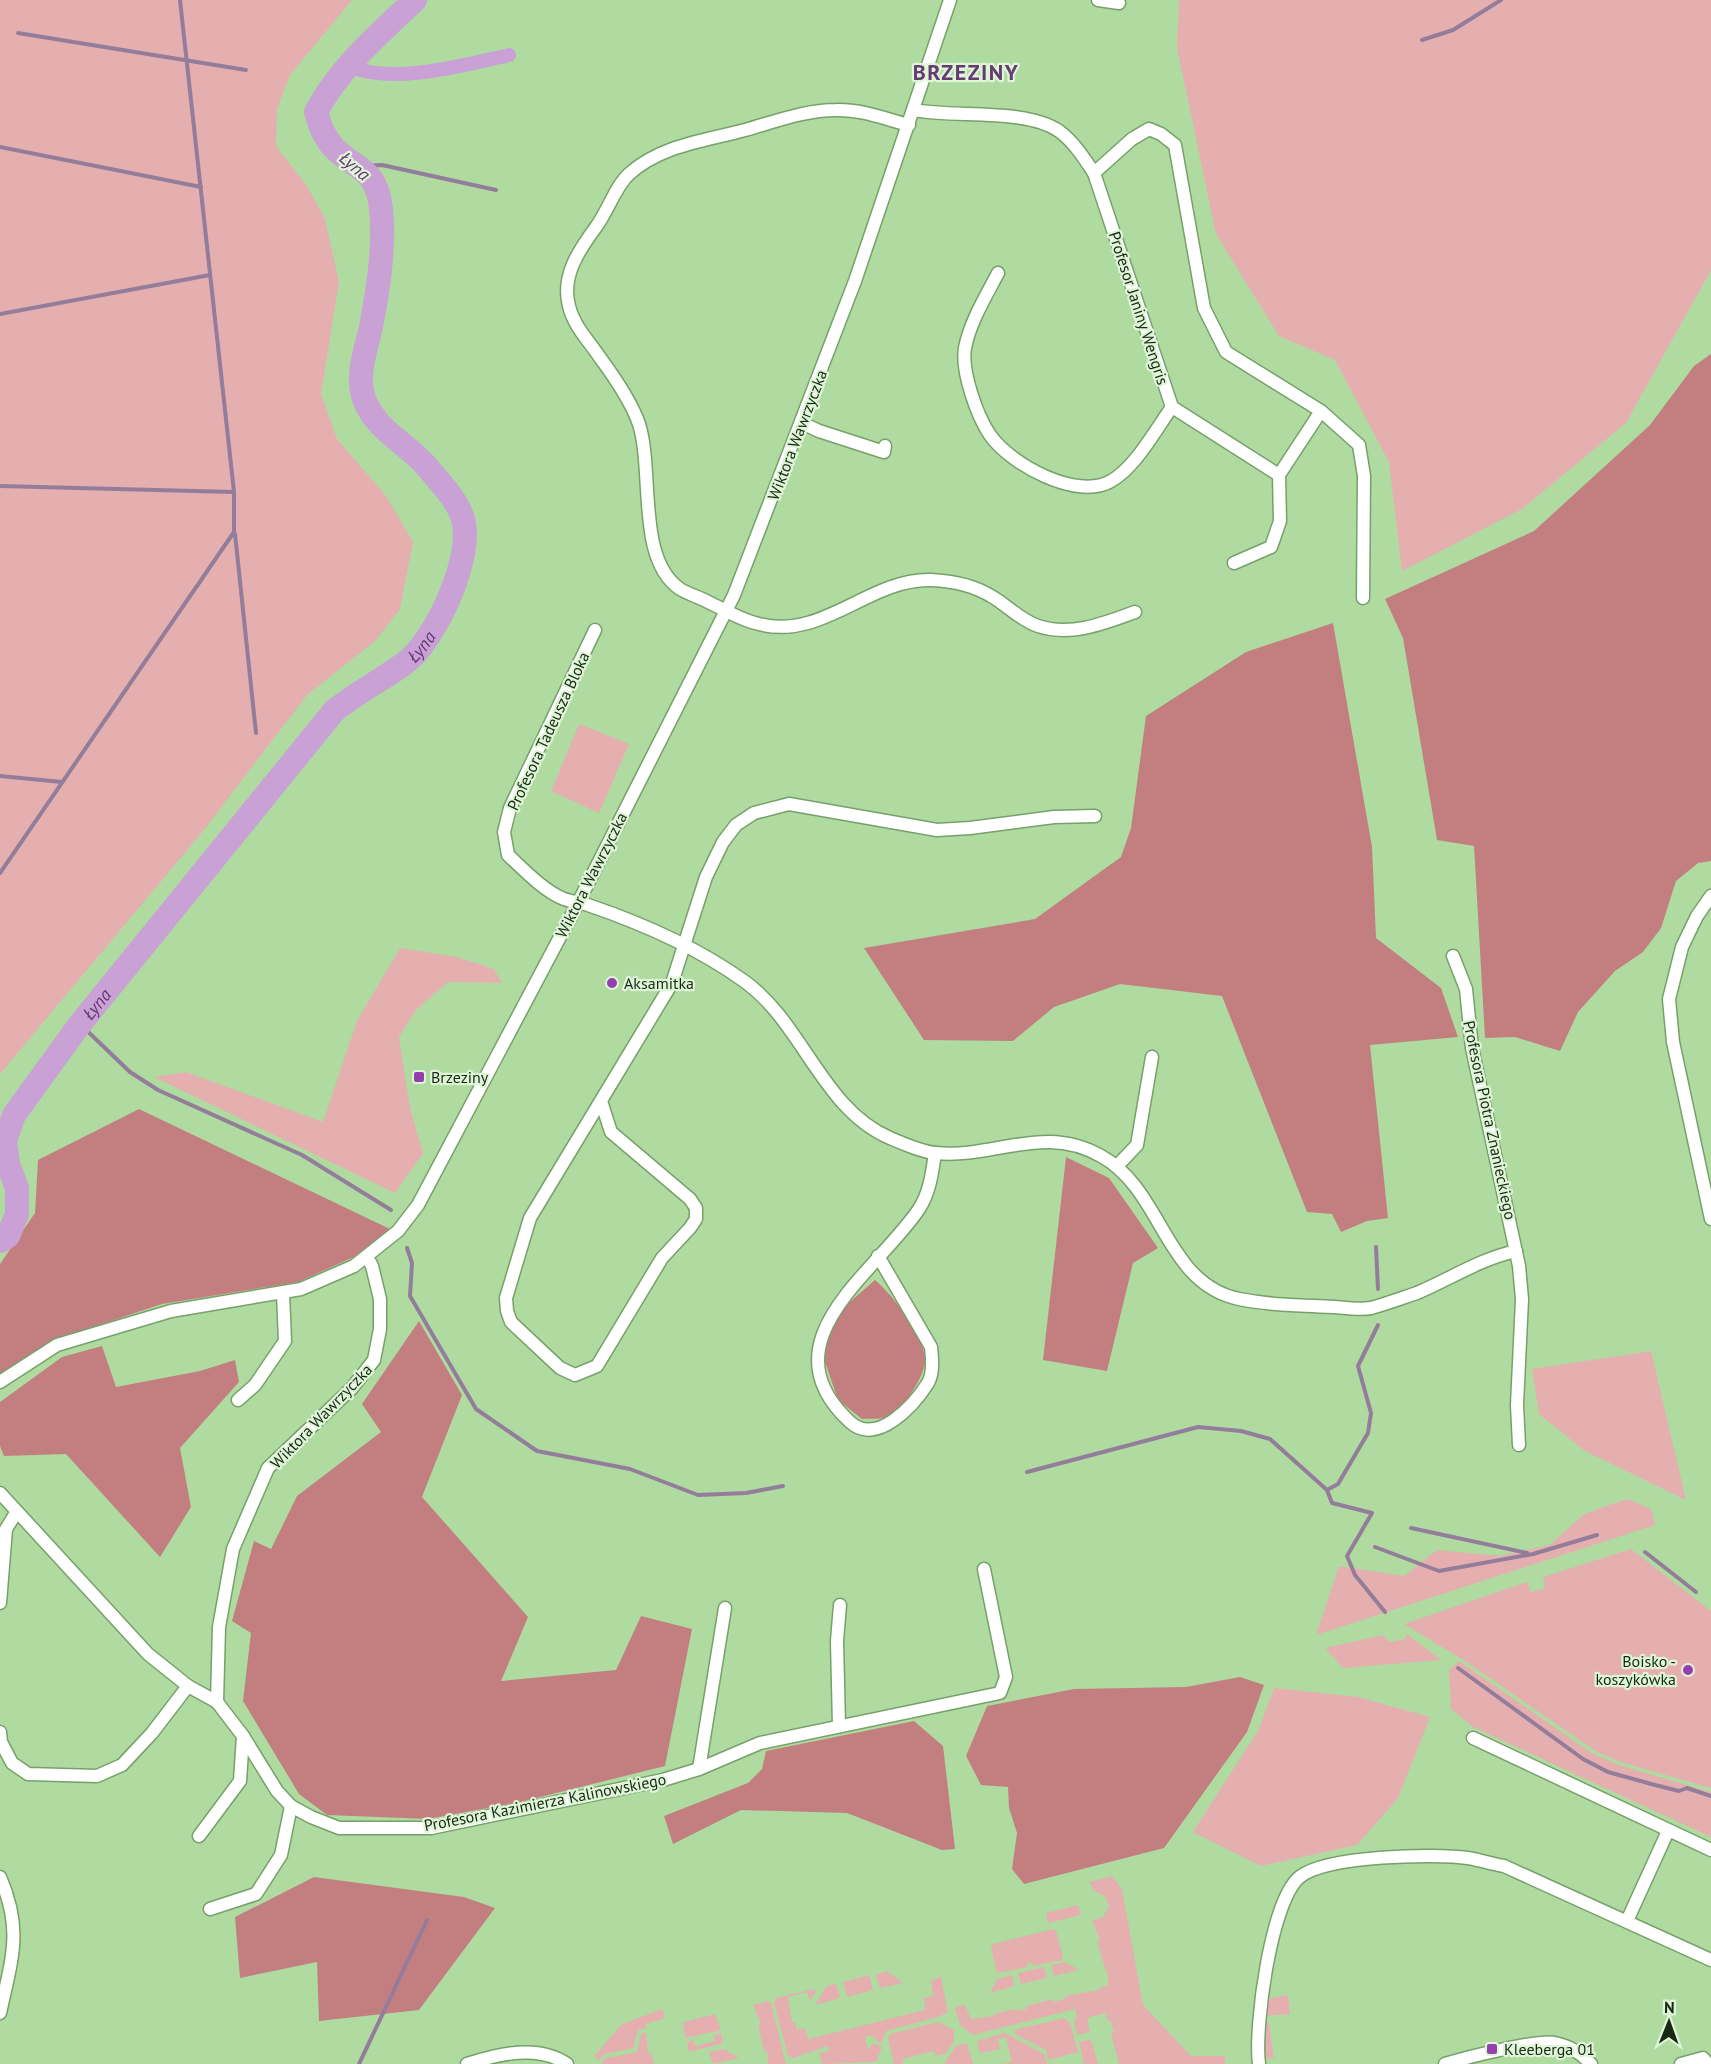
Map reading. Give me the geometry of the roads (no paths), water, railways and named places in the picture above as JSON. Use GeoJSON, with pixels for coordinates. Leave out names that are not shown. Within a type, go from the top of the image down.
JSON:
{"type":"FeatureCollection","features":[{"type":"Feature","properties":{"kind":"street","name":"Wiktora Wawrzyczka"},"geometry":{"type":"LineString","coordinates":[[217,1702],[219,1627],[232,1549],[268,1468],[352,1388],[374,1360],[380,1329],[380,1299],[372,1266],[367,1257],[398,1231],[418,1205],[578,903],[726,612],[802,423],[909,125],[950,0]]}},
{"type":"Feature","properties":{"kind":"street"},"geometry":{"type":"LineString","coordinates":[[1098,0],[1119,3]]}},
{"type":"Feature","properties":{"kind":"street"},"geometry":{"type":"LineString","coordinates":[[909,125],[866,113],[836,110],[804,114],[672,149],[651,159],[627,175],[606,214],[579,250],[568,276],[568,306],[581,332],[602,360],[638,420],[646,447],[650,530],[654,551],[664,571],[678,588],[726,612],[762,626],[788,627],[814,621],[897,584],[926,580],[958,582],[990,595],[1014,613],[1039,626],[1067,630],[1096,626],[1136,612]]}},
{"type":"Feature","properties":{"kind":"street","name":"Profesor Janiny Wengris"},"geometry":{"type":"LineString","coordinates":[[914,110],[1023,118],[1058,130],[1077,148],[1094,173],[1172,407],[1280,475]]}},
{"type":"Feature","properties":{"kind":"street"},"geometry":{"type":"LineString","coordinates":[[1094,173],[1132,139],[1149,129],[1161,134],[1175,145],[1204,309],[1226,352],[1321,411],[1359,445],[1364,476],[1364,598]]}},
{"type":"Feature","properties":{"kind":"street"},"geometry":{"type":"LineString","coordinates":[[998,273],[975,319],[964,349],[967,383],[990,435],[1018,461],[1054,481],[1086,486],[1110,482],[1127,469],[1172,407]]}},
{"type":"Feature","properties":{"kind":"street"},"geometry":{"type":"LineString","coordinates":[[1234,563],[1271,547],[1280,521],[1280,475],[1321,411]]}},
{"type":"Feature","properties":{"kind":"street"},"geometry":{"type":"LineString","coordinates":[[802,423],[884,452],[885,446]]}},
{"type":"Feature","properties":{"kind":"street","name":"Profesora Tadeusza Bloka"},"geometry":{"type":"LineString","coordinates":[[595,630],[510,808],[504,832],[508,855],[563,899],[686,946],[745,982],[767,1001],[844,1104],[866,1125],[890,1138],[935,1153]]}},
{"type":"Feature","properties":{"kind":"street"},"geometry":{"type":"LineString","coordinates":[[601,1101],[611,1132],[690,1199],[696,1208],[696,1219],[662,1258],[597,1366],[575,1375],[560,1368],[511,1322],[506,1298],[530,1218],[672,983],[686,946],[706,878],[723,842],[736,825],[767,808],[789,804],[937,830],[1054,817],[1095,816]]}},
{"type":"Feature","properties":{"kind":"street"},"geometry":{"type":"LineString","coordinates":[[1711,896],[1697,916],[1682,947],[1669,999],[1669,1020],[1711,1219]]}},
{"type":"Feature","properties":{"kind":"street","name":"Profesora Piotra Znanieckiego"},"geometry":{"type":"LineString","coordinates":[[1453,956],[1466,988],[1472,1048],[1516,1251],[1521,1299],[1516,1405],[1519,1445]]}},
{"type":"Feature","properties":{"kind":"street"},"geometry":{"type":"LineString","coordinates":[[1116,1166],[1137,1145],[1152,1057]]}},
{"type":"Feature","properties":{"kind":"street"},"geometry":{"type":"LineString","coordinates":[[878,1256],[931,1347],[932,1363],[929,1381],[906,1409],[885,1426],[871,1430],[852,1424],[838,1411],[826,1389],[818,1364],[820,1337],[878,1256],[919,1209],[930,1189],[935,1153],[963,1152],[1023,1142],[1067,1142],[1100,1155],[1116,1166],[1141,1194],[1193,1277],[1216,1293],[1235,1298],[1297,1305],[1368,1308],[1417,1293],[1496,1256],[1516,1251]]}},
{"type":"Feature","properties":{"kind":"street"},"geometry":{"type":"LineString","coordinates":[[0,1382],[57,1345],[171,1311],[301,1289],[354,1266],[367,1257]]}},
{"type":"Feature","properties":{"kind":"street"},"geometry":{"type":"LineString","coordinates":[[238,1400],[255,1385],[285,1341],[283,1293]]}},
{"type":"Feature","properties":{"kind":"street","name":"Profesora Kazimierza Kalinowskiego"},"geometry":{"type":"LineString","coordinates":[[0,1493],[148,1654],[188,1686],[217,1702],[243,1736],[277,1791],[291,1806],[339,1828],[431,1828],[663,1780],[699,1769],[760,1743],[1000,1693],[1006,1677],[984,1569]]}},
{"type":"Feature","properties":{"kind":"street"},"geometry":{"type":"LineString","coordinates":[[0,1604],[6,1529],[16,1513]]}},
{"type":"Feature","properties":{"kind":"street"},"geometry":{"type":"LineString","coordinates":[[839,1726],[837,1641],[840,1605]]}},
{"type":"Feature","properties":{"kind":"street"},"geometry":{"type":"LineString","coordinates":[[699,1769],[725,1608]]}},
{"type":"Feature","properties":{"kind":"street"},"geometry":{"type":"LineString","coordinates":[[0,1732],[1,1742],[12,1763],[28,1774],[97,1776],[122,1765],[152,1733],[188,1686]]}},
{"type":"Feature","properties":{"kind":"street"},"geometry":{"type":"LineString","coordinates":[[199,1836],[240,1781],[243,1736]]}},
{"type":"Feature","properties":{"kind":"street"},"geometry":{"type":"LineString","coordinates":[[1473,1738],[1711,1850]]}},
{"type":"Feature","properties":{"kind":"street"},"geometry":{"type":"LineString","coordinates":[[210,1909],[256,1894],[281,1855],[291,1806]]}},
{"type":"Feature","properties":{"kind":"street"},"geometry":{"type":"LineString","coordinates":[[1626,1921],[1668,1831]]}},
{"type":"Feature","properties":{"kind":"street"},"geometry":{"type":"LineString","coordinates":[[1259,2064],[1257,2020],[1281,1903],[1299,1876],[1319,1866],[1428,1856],[1467,1858],[1504,1866],[1711,1960]]}},
{"type":"Feature","properties":{"kind":"street"},"geometry":{"type":"LineString","coordinates":[[0,1877],[12,1904],[15,1940],[0,2013]]}},
{"type":"Feature","properties":{"kind":"street"},"geometry":{"type":"LineString","coordinates":[[1445,2064],[1473,2055],[1554,2042],[1582,2054],[1591,2064]]}},
{"type":"Feature","properties":{"kind":"street"},"geometry":{"type":"LineString","coordinates":[[467,2064],[525,2053],[558,2058],[567,2064]]}},
{"type":"Feature","properties":{"kind":"street"},"geometry":{"type":"LineString","coordinates":[[1680,2064],[1703,2058],[1708,2064]]}},
{"type":"Feature","properties":{"kind":"waterway"},"geometry":{"type":"LineString","coordinates":[[0,873],[234,532],[234,492],[180,0]]}},
{"type":"Feature","properties":{"kind":"waterway","name":"Łyna"},"geometry":{"type":"LineString","coordinates":[[0,1241],[8,1236],[17,1214],[17,1188],[8,1164],[5,1141],[14,1115],[80,1024],[334,711],[405,663],[417,652],[440,616],[458,573],[465,532],[459,509],[447,490],[428,468],[376,420],[364,399],[361,372],[380,268],[382,223],[379,196],[375,185],[365,172],[334,148],[323,131],[316,112],[336,80],[348,66],[415,0]]}},
{"type":"Feature","properties":{"kind":"waterway"},"geometry":{"type":"LineString","coordinates":[[1422,40],[1453,30],[1501,0]]}},
{"type":"Feature","properties":{"kind":"waterway"},"geometry":{"type":"LineString","coordinates":[[18,33],[246,70]]}},
{"type":"Feature","properties":{"kind":"waterway"},"geometry":{"type":"LineString","coordinates":[[347,65],[364,71],[405,74],[449,68],[509,55]]}},
{"type":"Feature","properties":{"kind":"waterway"},"geometry":{"type":"LineString","coordinates":[[0,147],[201,187]]}},
{"type":"Feature","properties":{"kind":"waterway"},"geometry":{"type":"LineString","coordinates":[[360,166],[382,165],[496,190]]}},
{"type":"Feature","properties":{"kind":"waterway"},"geometry":{"type":"LineString","coordinates":[[0,314],[210,275]]}},
{"type":"Feature","properties":{"kind":"waterway"},"geometry":{"type":"LineString","coordinates":[[0,486],[234,492]]}},
{"type":"Feature","properties":{"kind":"waterway"},"geometry":{"type":"LineString","coordinates":[[235,534],[256,733]]}},
{"type":"Feature","properties":{"kind":"waterway"},"geometry":{"type":"LineString","coordinates":[[0,776],[62,782]]}},
{"type":"Feature","properties":{"kind":"waterway"},"geometry":{"type":"LineString","coordinates":[[80,1024],[130,1072],[158,1090],[302,1155],[391,1210]]}},
{"type":"Feature","properties":{"kind":"waterway"},"geometry":{"type":"LineString","coordinates":[[1376,1247],[1378,1289]]}},
{"type":"Feature","properties":{"kind":"waterway"},"geometry":{"type":"LineString","coordinates":[[407,1248],[412,1263],[410,1296],[476,1409],[537,1451],[630,1469],[698,1495],[746,1493],[783,1486]]}},
{"type":"Feature","properties":{"kind":"waterway"},"geometry":{"type":"LineString","coordinates":[[1327,1490],[1338,1484],[1368,1433],[1371,1413],[1358,1366],[1378,1325]]}},
{"type":"Feature","properties":{"kind":"waterway"},"geometry":{"type":"LineString","coordinates":[[1027,1472],[1198,1427],[1241,1431],[1270,1439],[1327,1490],[1332,1503],[1372,1513],[1347,1556],[1355,1575],[1385,1612]]}},
{"type":"Feature","properties":{"kind":"waterway"},"geometry":{"type":"LineString","coordinates":[[1411,1528],[1527,1553]]}},
{"type":"Feature","properties":{"kind":"waterway"},"geometry":{"type":"LineString","coordinates":[[1375,1547],[1439,1571],[1533,1554],[1597,1535]]}},
{"type":"Feature","properties":{"kind":"waterway"},"geometry":{"type":"LineString","coordinates":[[1645,1552],[1696,1592]]}},
{"type":"Feature","properties":{"kind":"waterway"},"geometry":{"type":"LineString","coordinates":[[1458,1668],[1583,1759],[1608,1772],[1679,1791],[1687,1788],[1711,1796]]}},
{"type":"Feature","properties":{"kind":"waterway"},"geometry":{"type":"LineString","coordinates":[[359,2064],[427,1920]]}},
{"type":"Feature","properties":{"kind":"place","name":"Aksamitka"},"geometry":{"type":"Point","coordinates":[612,983]}},
{"type":"Feature","properties":{"kind":"place","name":"Brzeziny"},"geometry":{"type":"Point","coordinates":[419,1077]}},
{"type":"Feature","properties":{"kind":"place","name":"Boisko - koszykówka"},"geometry":{"type":"Point","coordinates":[1688,1670]}},
{"type":"Feature","properties":{"kind":"place","name":"Kleeberga 01"},"geometry":{"type":"Point","coordinates":[1492,2049]}},
{"type":"Feature","properties":{"kind":"district","name":"BRZEZINY"},"geometry":{"type":"Point","coordinates":[966,72]}}]}
